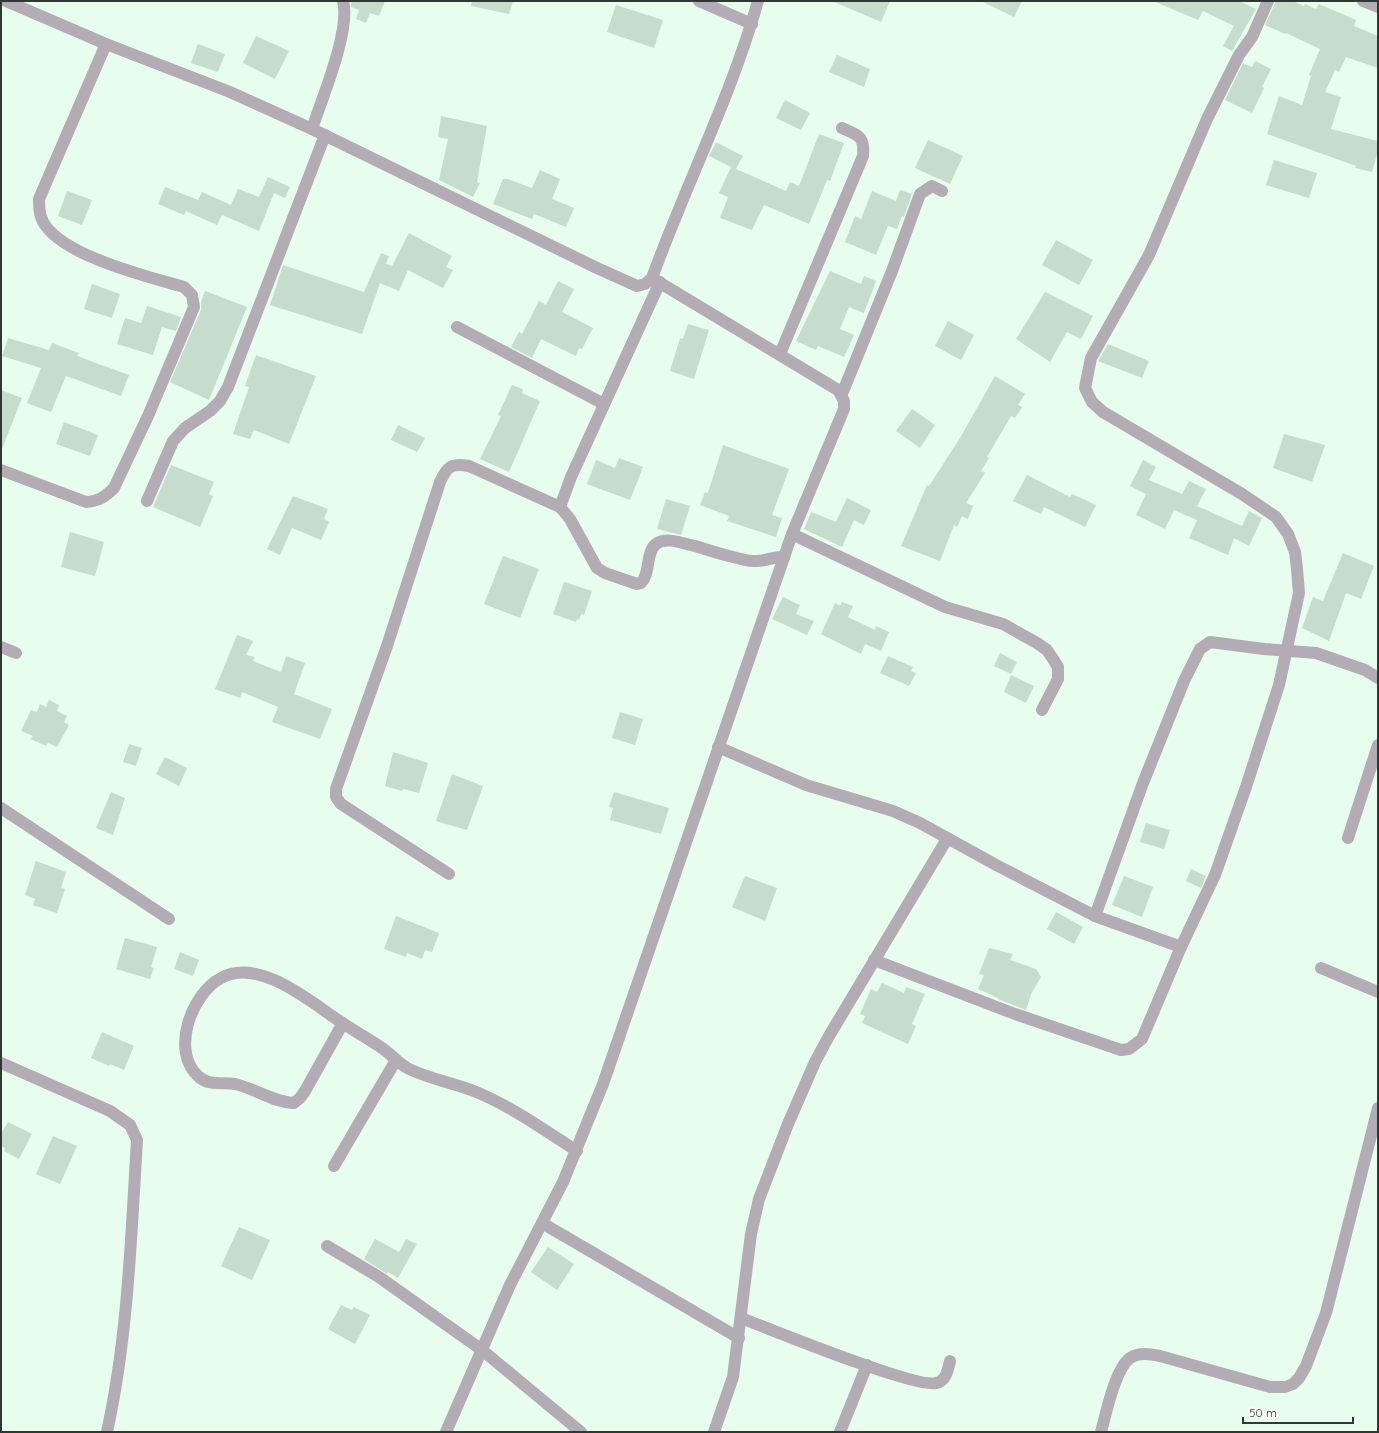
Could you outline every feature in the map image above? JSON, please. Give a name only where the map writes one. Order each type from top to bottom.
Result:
[{"type":"street","points":[[6,1],[106,44],[230,92],[312,129],[629,283],[641,286],[656,280]]},
{"type":"street","points":[[312,129],[343,34],[345,7],[343,1]]},
{"type":"street","points":[[699,1],[752,24]]},
{"type":"street","points":[[560,507],[566,489],[604,404],[656,280],[673,221],[730,89],[752,24],[758,1]]},
{"type":"street","points":[[874,960],[1015,1014],[1121,1050],[1129,1049],[1142,1039],[1181,947],[1200,910],[1228,840],[1276,692],[1299,593],[1295,552],[1288,534],[1276,517],[1242,494],[1103,412],[1092,402],[1085,388],[1091,358],[1148,255],[1207,119],[1239,55],[1252,38],[1268,1]]},
{"type":"street","points":[[1363,1],[1378,7]]},
{"type":"street","points":[[1,470],[86,502],[96,501],[106,496],[114,488],[148,416],[194,307],[192,295],[184,287],[92,257],[67,244],[47,228],[41,217],[39,199],[106,44]]},
{"type":"street","points":[[780,354],[863,156],[864,146],[858,135],[842,128]]},
{"type":"street","points":[[147,501],[173,441],[185,428],[210,411],[220,401],[228,387],[325,135]]},
{"type":"street","points":[[446,1432],[510,1285],[542,1224],[576,1151],[616,1050],[718,747],[792,534],[844,409],[842,394],[892,272],[920,194],[932,186],[942,191]]},
{"type":"street","points":[[656,280],[780,354],[842,394]]},
{"type":"street","points":[[457,327],[604,404]]},
{"type":"street","points":[[449,874],[341,804],[336,797],[336,789],[387,646],[444,472],[452,466],[459,464],[469,466],[560,507],[570,519],[597,568],[605,573],[637,584],[641,583],[645,578],[652,550],[655,544],[660,541],[676,542],[754,561],[772,557],[784,557]]},
{"type":"street","points":[[792,534],[945,607],[1003,624],[1047,650],[1053,659],[1058,673],[1058,679],[1042,710]]},
{"type":"street","points":[[1095,916],[1143,783],[1184,681],[1203,644],[1210,642],[1264,649],[1316,653],[1365,670],[1378,678]]},
{"type":"street","points":[[1,647],[16,653]]},
{"type":"street","points":[[1348,838],[1378,745]]},
{"type":"street","points":[[718,747],[806,785],[892,811],[920,823],[947,839],[1095,916],[1181,947]]},
{"type":"street","points":[[1,808],[169,919]]},
{"type":"street","points":[[714,1432],[733,1377],[751,1234],[758,1199],[815,1062],[843,1009],[947,839]]},
{"type":"street","points":[[1321,968],[1378,992]]},
{"type":"street","points":[[343,1023],[305,1091],[294,1103],[234,1084],[208,1083],[192,1068],[188,1056],[185,1034],[190,1015],[202,993],[213,982],[234,973],[260,974],[310,999],[343,1023],[384,1049],[410,1070],[475,1092],[498,1102],[576,1151]]},
{"type":"street","points":[[334,1166],[396,1060]]},
{"type":"street","points":[[1,1063],[110,1111],[130,1124],[137,1140],[131,1251],[123,1342],[116,1391],[107,1432]]},
{"type":"street","points":[[1101,1432],[1118,1376],[1130,1358],[1136,1355],[1146,1354],[1160,1356],[1270,1387],[1285,1388],[1299,1378],[1306,1366],[1326,1313],[1376,1125],[1378,1108]]},
{"type":"street","points":[[542,1224],[739,1338]]},
{"type":"street","points":[[327,1246],[379,1277],[482,1350],[580,1432]]},
{"type":"street","points":[[741,1318],[867,1365],[923,1383],[935,1384],[941,1381],[946,1374],[950,1361]]},
{"type":"street","points":[[840,1432],[867,1365]]},
{"type":"building","points":[[351,1],[385,1],[379,16],[370,13],[366,23],[356,19],[359,10],[351,7]]},
{"type":"building","points":[[472,1],[513,1],[509,14],[471,6]]},
{"type":"building","points":[[832,1],[890,1],[881,22]]},
{"type":"building","points":[[981,1],[1022,1],[1014,17]]},
{"type":"building","points":[[1153,1],[1239,1],[1256,9],[1232,51],[1223,46],[1234,26],[1203,11],[1198,20]]},
{"type":"building","points":[[1276,1],[1293,1],[1316,9],[1319,4],[1356,20],[1354,26],[1378,36],[1378,68],[1346,57],[1339,72],[1335,70],[1325,92],[1341,97],[1331,129],[1378,141],[1378,151],[1372,172],[1355,168],[1356,166],[1267,134],[1279,96],[1302,105],[1311,76],[1309,75],[1320,49],[1265,25]]},
{"type":"building","points":[[616,5],[663,20],[654,48],[607,32]]},
{"type":"building","points":[[256,36],[289,51],[275,79],[243,63]]},
{"type":"building","points":[[198,44],[225,54],[218,72],[191,63]]},
{"type":"building","points":[[837,55],[870,69],[864,87],[829,72]]},
{"type":"building","points":[[1255,61],[1271,69],[1252,113],[1225,100],[1243,63],[1252,67]]},
{"type":"building","points":[[785,100],[810,113],[801,130],[776,118]]},
{"type":"building","points":[[441,116],[487,126],[477,182],[480,183],[473,197],[439,180],[448,139],[438,137]]},
{"type":"building","points":[[819,134],[844,143],[830,181],[827,180],[809,224],[764,205],[752,230],[720,218],[728,197],[719,193],[731,167],[709,156],[716,142],[743,156],[736,169],[786,191],[790,182],[799,186]]},
{"type":"building","points":[[928,140],[963,156],[950,184],[915,168]]},
{"type":"building","points":[[1274,160],[1317,173],[1309,198],[1266,185]]},
{"type":"building","points":[[540,170],[560,179],[552,199],[574,208],[566,227],[534,214],[532,219],[493,204],[503,179],[508,179],[532,188]]},
{"type":"building","points":[[268,177],[290,187],[285,198],[274,193],[259,231],[222,215],[217,225],[186,211],[184,215],[158,204],[165,187],[198,200],[202,192],[231,205],[238,189],[259,197]]},
{"type":"building","points":[[900,190],[912,194],[904,217],[902,216],[897,229],[888,226],[876,255],[845,242],[855,216],[861,219],[872,191],[896,201]]},
{"type":"building","points":[[67,191],[92,200],[82,225],[58,216]]},
{"type":"building","points":[[409,233],[452,256],[446,267],[453,270],[443,288],[408,270],[399,291],[380,283],[362,334],[270,305],[283,265],[364,292],[381,253],[389,256],[386,264],[392,266]]},
{"type":"building","points":[[1056,240],[1093,260],[1079,285],[1042,265]]},
{"type":"building","points":[[830,271],[861,284],[864,276],[876,281],[864,313],[849,307],[840,329],[854,335],[844,357],[818,346],[816,350],[796,341]]},
{"type":"building","points":[[558,281],[574,289],[562,312],[593,328],[582,349],[579,348],[576,356],[541,339],[532,358],[511,347],[519,332],[522,334],[539,301],[546,305]]},
{"type":"building","points":[[92,284],[120,294],[112,318],[84,309]]},
{"type":"building","points":[[205,291],[247,307],[209,400],[170,382],[201,310],[201,302]]},
{"type":"building","points":[[1045,292],[1093,316],[1081,339],[1067,332],[1050,362],[1016,339]]},
{"type":"building","points":[[147,306],[181,317],[176,331],[162,327],[153,355],[117,344],[125,318],[141,323]]},
{"type":"building","points":[[948,321],[974,335],[961,360],[935,346]]},
{"type":"building","points":[[688,324],[709,330],[694,379],[670,371],[680,338],[683,339]]},
{"type":"building","points":[[8,338],[49,350],[52,343],[79,353],[77,356],[129,375],[121,396],[66,376],[51,412],[27,403],[41,368],[2,356]]},
{"type":"building","points":[[1108,344],[1149,361],[1142,378],[1098,361]]},
{"type":"building","points":[[256,355],[316,376],[289,444],[254,430],[250,439],[233,434],[249,387],[245,386]]},
{"type":"building","points":[[995,376],[1025,394],[1018,405],[1022,407],[1015,418],[1011,416],[987,457],[989,458],[981,471],[985,473],[966,503],[973,506],[968,519],[962,516],[957,527],[954,525],[940,561],[901,546],[927,485],[929,486],[960,438]]},
{"type":"building","points":[[512,385],[523,389],[522,393],[540,401],[509,472],[480,459],[501,416],[498,415]]},
{"type":"building","points":[[1,390],[22,398],[2,449],[1,448]]},
{"type":"building","points":[[912,409],[935,425],[920,448],[896,431]]},
{"type":"building","points":[[64,422],[98,435],[90,456],[56,444]]},
{"type":"building","points":[[398,425],[425,438],[417,452],[391,440]]},
{"type":"building","points":[[1284,434],[1325,445],[1312,482],[1273,468]]},
{"type":"building","points":[[723,445],[789,469],[772,515],[782,518],[776,537],[727,521],[729,516],[700,505],[705,492],[708,493]]},
{"type":"building","points":[[619,458],[643,467],[630,500],[587,484],[596,460],[615,468]]},
{"type":"building","points":[[1143,460],[1156,467],[1149,480],[1182,494],[1189,481],[1206,489],[1197,506],[1242,526],[1249,511],[1262,518],[1249,546],[1234,538],[1228,555],[1189,538],[1197,520],[1174,510],[1165,529],[1136,515],[1146,494],[1130,486]]},
{"type":"building","points":[[171,465],[214,482],[209,494],[213,496],[200,527],[153,507]]},
{"type":"building","points":[[1027,475],[1070,497],[1072,494],[1096,505],[1085,527],[1044,507],[1041,514],[1013,501]]},
{"type":"building","points":[[293,496],[328,509],[324,519],[329,522],[321,540],[292,528],[280,555],[267,549]]},
{"type":"building","points":[[847,498],[871,510],[864,525],[854,520],[842,547],[804,529],[811,512],[836,522]]},
{"type":"building","points":[[666,499],[690,506],[681,535],[657,529]]},
{"type":"building","points":[[70,532],[104,542],[95,576],[61,567]]},
{"type":"building","points":[[1343,553],[1374,566],[1361,599],[1346,593],[1329,641],[1302,628],[1313,597],[1323,601]]},
{"type":"building","points":[[503,556],[539,569],[520,618],[484,604]]},
{"type":"building","points":[[564,582],[592,591],[584,615],[581,614],[579,620],[577,619],[576,622],[553,614]]},
{"type":"building","points":[[783,597],[800,605],[796,614],[814,621],[807,635],[772,619]]},
{"type":"building","points":[[842,602],[853,606],[848,617],[875,630],[876,626],[889,632],[881,651],[865,644],[861,654],[821,634],[835,603],[840,606]]},
{"type":"building","points":[[237,635],[253,641],[246,655],[255,657],[253,661],[281,672],[286,656],[305,663],[294,694],[332,709],[320,739],[272,722],[278,707],[242,692],[240,698],[215,689]]},
{"type":"building","points":[[1000,653],[1017,662],[1011,674],[994,666]]},
{"type":"building","points":[[888,656],[913,667],[911,671],[916,673],[909,686],[880,673]]},
{"type":"building","points":[[1011,675],[1034,686],[1026,703],[1004,692]]},
{"type":"building","points":[[49,700],[59,705],[57,711],[67,716],[64,722],[69,725],[57,747],[48,743],[46,746],[31,739],[33,736],[21,731],[31,710],[37,712],[40,704],[46,707]]},
{"type":"building","points":[[620,712],[643,719],[635,745],[612,738]]},
{"type":"building","points":[[129,744],[142,748],[136,766],[123,762]]},
{"type":"building","points":[[393,752],[428,763],[419,793],[403,789],[402,791],[385,786]]},
{"type":"building","points":[[165,757],[187,768],[179,786],[156,774]]},
{"type":"building","points":[[452,774],[483,786],[467,830],[436,821]]},
{"type":"building","points":[[111,792],[125,798],[113,835],[96,828]]},
{"type":"building","points":[[614,792],[669,808],[661,834],[610,820],[613,808],[609,807]]},
{"type":"building","points":[[1146,823],[1170,830],[1164,849],[1140,842]]},
{"type":"building","points":[[36,861],[66,872],[61,888],[65,889],[57,913],[33,905],[35,899],[25,895]]},
{"type":"building","points":[[1191,869],[1206,876],[1201,888],[1186,881]]},
{"type":"building","points":[[745,876],[777,888],[765,921],[732,907]]},
{"type":"building","points":[[1124,876],[1153,887],[1142,917],[1112,905]]},
{"type":"building","points":[[1056,912],[1083,927],[1074,944],[1047,929]]},
{"type":"building","points":[[396,916],[439,933],[432,952],[425,950],[422,959],[407,953],[406,957],[384,949]]},
{"type":"building","points":[[125,938],[157,947],[151,967],[154,968],[150,979],[116,969]]},
{"type":"building","points":[[989,948],[1013,954],[1010,960],[1036,969],[1041,977],[1031,994],[1026,1010],[978,989],[984,975],[979,974]]},
{"type":"building","points":[[180,952],[199,960],[193,976],[174,969]]},
{"type":"building","points":[[882,983],[904,993],[906,987],[925,994],[912,1024],[916,1026],[908,1044],[862,1023],[865,1016],[860,1014],[871,989],[877,992]]},
{"type":"building","points":[[102,1032],[134,1046],[124,1070],[110,1064],[109,1066],[91,1058]]},
{"type":"building","points":[[8,1122],[32,1134],[19,1159],[4,1151],[5,1148],[1,1146],[1,1134]]},
{"type":"building","points":[[53,1136],[77,1146],[60,1184],[36,1174]]},
{"type":"building","points":[[239,1227],[270,1240],[252,1280],[221,1266]]},
{"type":"building","points":[[375,1239],[399,1252],[406,1239],[417,1244],[398,1278],[388,1272],[387,1274],[364,1259]]},
{"type":"building","points":[[548,1247],[574,1264],[557,1290],[531,1272]]},
{"type":"building","points":[[341,1305],[352,1310],[354,1307],[370,1315],[355,1344],[328,1329]]}]
